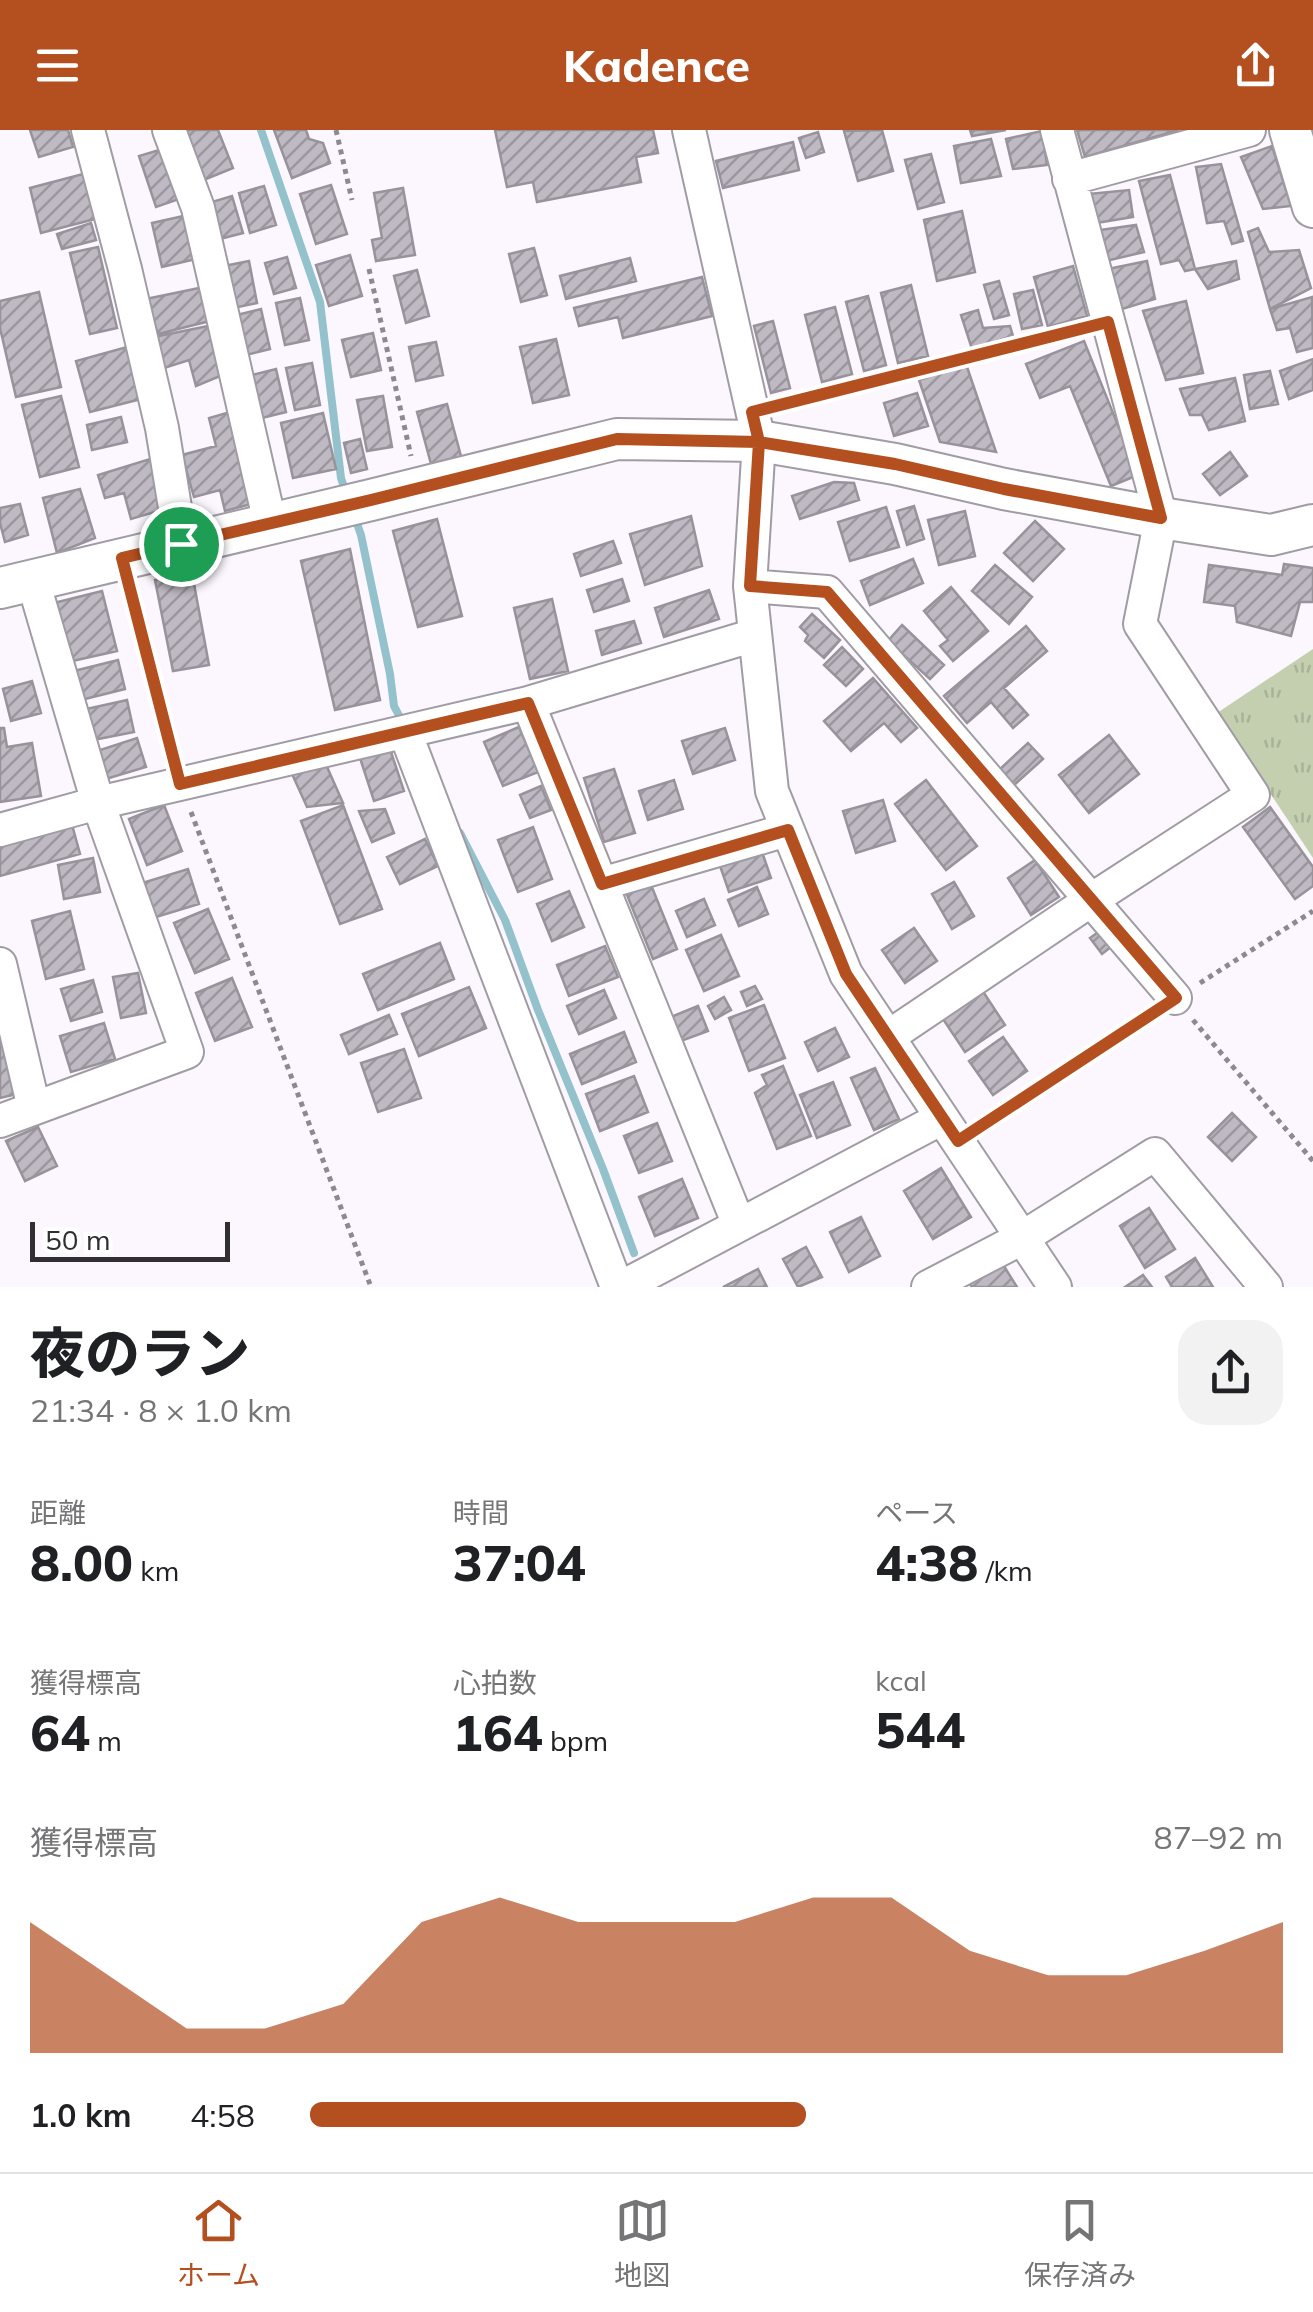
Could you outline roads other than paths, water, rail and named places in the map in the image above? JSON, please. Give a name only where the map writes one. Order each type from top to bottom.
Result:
[{"type":"main road","points":[[1290,130],[1313,207]]},
{"type":"main road","points":[[16,584],[617,439],[756,427],[1004,489],[1161,518],[1271,535],[1313,525]]},
{"type":"street","points":[[88,130],[162,428],[181,544]]},
{"type":"street","points":[[168,130],[198,208],[270,524]]},
{"type":"street","points":[[689,130],[756,427],[750,586],[772,791],[846,974],[1054,1287]]},
{"type":"street","points":[[888,1037],[1254,794],[1140,624],[1161,518],[1058,130]]},
{"type":"street","points":[[1069,179],[1250,130]]},
{"type":"street","points":[[0,1121],[187,1052],[16,584]]},
{"type":"street","points":[[750,586],[827,592],[1176,998]]},
{"type":"street","points":[[0,830],[98,803],[528,703],[755,636]]},
{"type":"street","points":[[528,703],[740,1225]]},
{"type":"street","points":[[405,732],[620,1287],[740,1225],[950,1130]]},
{"type":"street","points":[[602,884],[788,830]]},
{"type":"street","points":[[0,964],[34,1108]]},
{"type":"street","points":[[928,1287],[1022,1238],[1155,1154],[1266,1287]]},
{"type":"waterway","points":[[261,130],[320,302],[341,478],[347,496]]},
{"type":"waterway","points":[[355,518],[394,706],[403,723]]},
{"type":"waterway","points":[[460,833],[505,920],[634,1253]]}]
